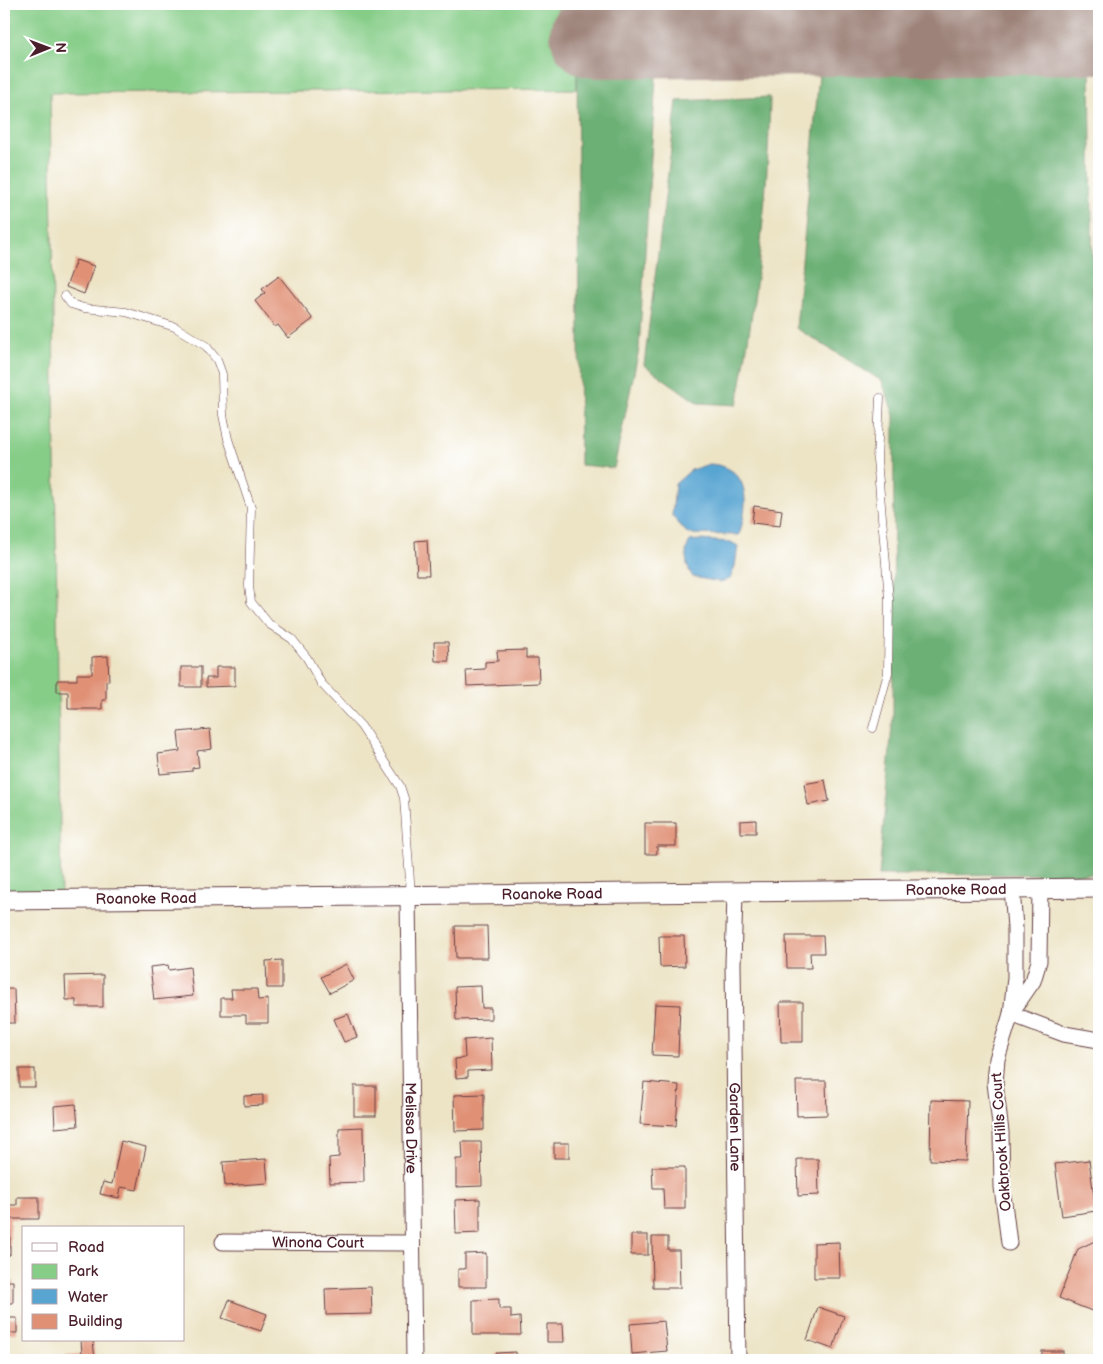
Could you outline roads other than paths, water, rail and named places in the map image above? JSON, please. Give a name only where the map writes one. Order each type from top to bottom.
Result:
[{"type":"street","name":"Oakbrook Hills Court","points":[[1009,1243],[1002,1187],[1002,1132],[995,1083],[997,1059],[1011,1014],[1015,978],[1015,928],[1012,888]]},
{"type":"street","name":"Oakbrook Hills Court","points":[[1011,1014],[1033,981],[1039,961],[1040,888]]},
{"type":"street","name":"Roanoke Road","points":[[4,900],[1099,888]]},
{"type":"street","name":"Garden Lane","points":[[735,893],[734,974],[738,1360]]},
{"type":"street","name":"Melissa Drive","points":[[409,897],[414,1360]]},
{"type":"street","points":[[1011,1014],[1064,1034],[1099,1040]]},
{"type":"street","name":"Winona Court","points":[[223,1242],[412,1243]]},
{"type":"lane","points":[[65,296],[71,304],[84,308],[126,312],[175,327],[206,346],[217,360],[222,374],[223,415],[228,439],[251,508],[249,586],[251,602],[268,624],[292,639],[308,658],[321,683],[361,726],[400,786],[404,798],[409,897]]},
{"type":"lane","points":[[873,728],[888,673],[889,599],[877,459],[880,398]]},
{"type":"water","points":[[709,464],[723,466],[740,479],[745,499],[739,535],[688,534],[672,516],[675,484],[691,470]]},
{"type":"water","points":[[690,541],[731,542],[738,546],[735,566],[730,579],[720,582],[693,577],[687,564],[686,555]]}]
